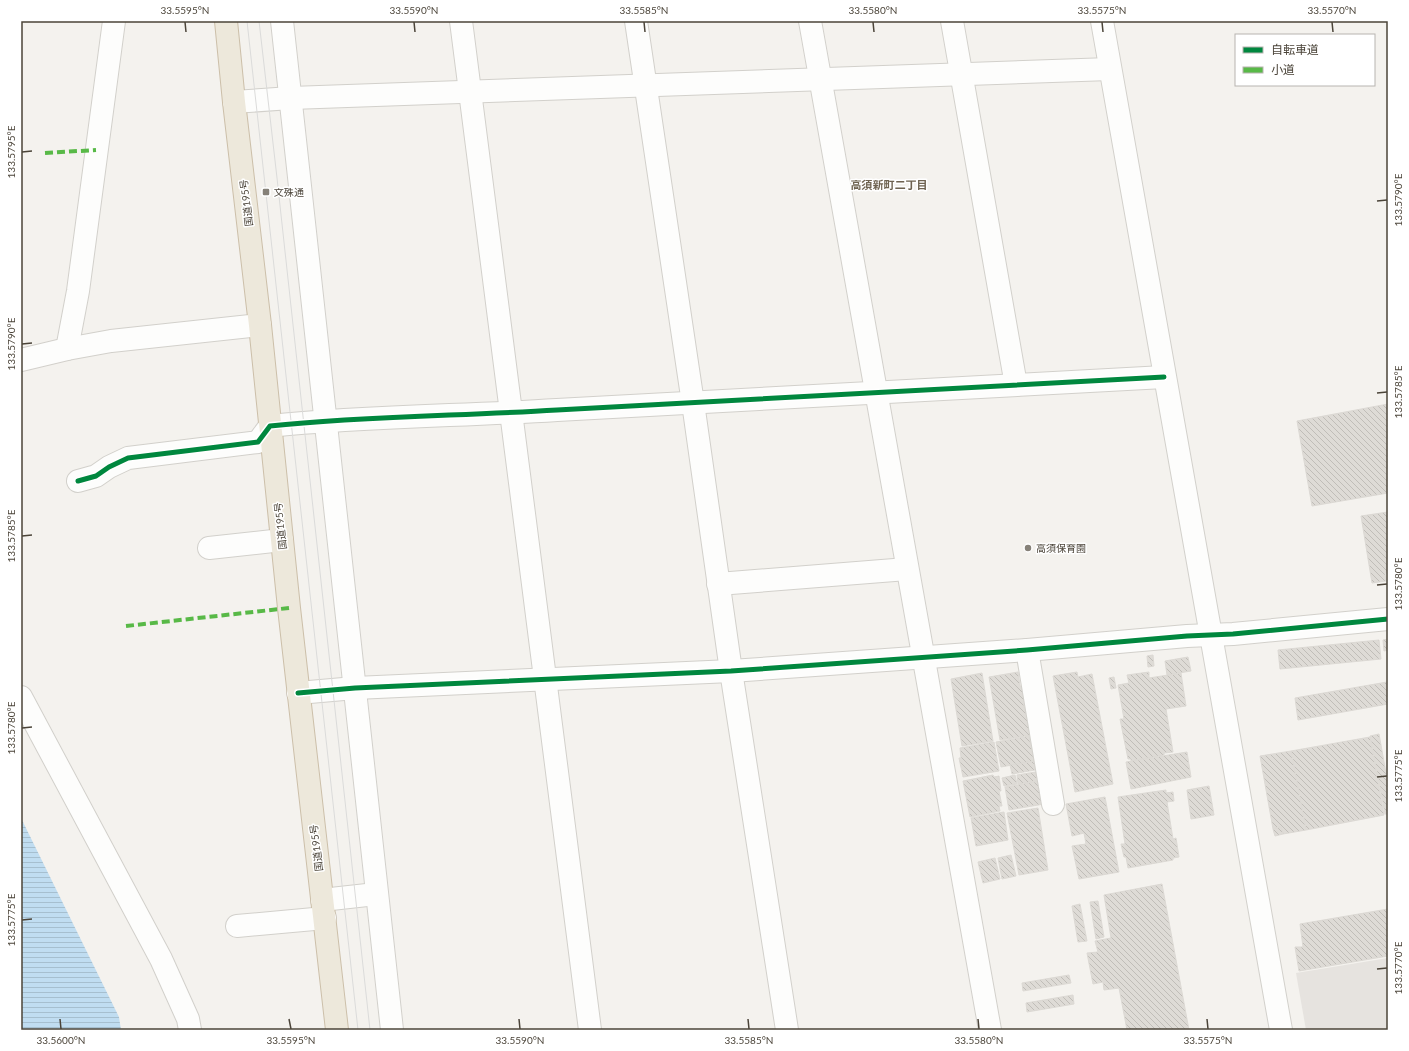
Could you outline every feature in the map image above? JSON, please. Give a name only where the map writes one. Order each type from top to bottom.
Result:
[{"type":"highway","name":"国道195号","points":[[226,21],[260,325],[298,693],[337,1030]]},
{"type":"street","points":[[67,349],[78,291],[114,21]]},
{"type":"street","points":[[282,21],[392,1030]]},
{"type":"street","points":[[461,21],[590,1030]]},
{"type":"street","points":[[636,21],[731,671],[787,1030]]},
{"type":"street","points":[[810,21],[990,1030]]},
{"type":"street","points":[[952,21],[1016,385]]},
{"type":"street","points":[[1102,21],[1164,377],[1212,634],[1281,1030]]},
{"type":"street","points":[[234,102],[291,98],[1110,69]]},
{"type":"street","points":[[21,360],[67,349],[111,341],[260,325]]},
{"type":"street","points":[[78,481],[96,476],[109,467],[128,458],[258,442],[270,426],[326,421],[511,413],[1164,377]]},
{"type":"street","points":[[209,548],[282,540]]},
{"type":"street","points":[[718,584],[907,569]]},
{"type":"street","points":[[298,693],[355,688],[731,671],[923,658],[1212,634],[1233,634],[1388,619]]},
{"type":"street","points":[[1027,650],[1053,804]]},
{"type":"street","points":[[21,697],[161,959],[188,1020],[190,1030]]},
{"type":"street","points":[[237,926],[324,909],[376,894]]},
{"type":"shaded area","points":[[1388,958],[1388,1030],[1306,1030],[1296,973]]},
{"type":"water","points":[[21,818],[119,1017],[121,1030],[21,1030]]},
{"type":"building","points":[[1388,404],[1388,493],[1312,506],[1297,421]]},
{"type":"building","points":[[1388,512],[1388,573],[1385,573],[1386,581],[1372,583],[1361,516]]},
{"type":"building","points":[[1388,639],[1388,650],[1384,651],[1383,640]]},
{"type":"building","points":[[1379,640],[1381,659],[1280,669],[1278,650]]},
{"type":"building","points":[[1153,655],[1154,666],[1148,667],[1147,656]]},
{"type":"building","points":[[1188,657],[1191,671],[1167,675],[1165,661]]},
{"type":"building","points":[[1018,672],[1020,686],[1023,686],[1026,702],[1023,702],[1026,714],[1028,714],[1032,735],[1000,740],[989,677]]},
{"type":"building","points":[[1077,672],[1078,677],[1092,674],[1113,784],[1075,792],[1053,676]]},
{"type":"building","points":[[1149,672],[1149,678],[1181,673],[1186,706],[1166,709],[1173,752],[1131,761],[1131,759],[1128,759],[1120,719],[1124,719],[1118,685],[1129,683],[1127,675]]},
{"type":"building","points":[[982,673],[993,741],[962,746],[951,679]]},
{"type":"building","points":[[1114,677],[1116,688],[1111,689],[1109,678]]},
{"type":"building","points":[[1387,682],[1388,704],[1298,720],[1295,698]]},
{"type":"building","points":[[1379,734],[1388,784],[1388,814],[1385,814],[1370,736]]},
{"type":"building","points":[[1029,736],[1034,761],[1001,767],[996,742]]},
{"type":"building","points":[[1370,737],[1384,815],[1306,830],[1291,751]]},
{"type":"building","points":[[994,742],[999,771],[963,777],[959,758],[961,758],[960,748]]},
{"type":"building","points":[[1291,751],[1306,830],[1283,834],[1281,827],[1273,829],[1260,756]]},
{"type":"building","points":[[1187,752],[1191,777],[1131,789],[1126,762]]},
{"type":"building","points":[[1034,761],[1035,770],[1012,774],[1010,765]]},
{"type":"building","points":[[1036,772],[1037,781],[1018,784],[1017,775]]},
{"type":"building","points":[[993,775],[994,777],[999,776],[1001,791],[999,791],[1002,806],[999,806],[1000,811],[970,817],[963,781]]},
{"type":"building","points":[[1015,775],[1017,784],[1004,786],[1002,778]]},
{"type":"building","points":[[1040,781],[1044,804],[1009,810],[1005,787]]},
{"type":"building","points":[[1209,786],[1214,815],[1191,819],[1187,790]]},
{"type":"building","points":[[1166,790],[1166,793],[1173,792],[1174,801],[1167,802],[1173,839],[1176,838],[1179,857],[1173,858],[1173,860],[1128,868],[1121,844],[1125,844],[1118,797]]},
{"type":"building","points":[[1105,797],[1119,872],[1079,879],[1072,846],[1086,844],[1084,833],[1072,836],[1066,804]]},
{"type":"building","points":[[1038,808],[1048,870],[1019,875],[1007,813]]},
{"type":"building","points":[[1004,812],[1008,840],[976,846],[971,818]]},
{"type":"building","points":[[1281,827],[1283,834],[1275,836],[1273,829]]},
{"type":"building","points":[[1011,855],[1016,876],[1002,879],[998,858]]},
{"type":"building","points":[[995,858],[1000,879],[983,883],[978,862]]},
{"type":"building","points":[[1162,884],[1189,1030],[1127,1030],[1119,988],[1104,990],[1103,982],[1093,984],[1087,953],[1098,952],[1095,941],[1111,938],[1104,895]]},
{"type":"building","points":[[1098,901],[1104,937],[1096,939],[1090,902]]},
{"type":"building","points":[[1080,904],[1087,941],[1078,942],[1072,906]]},
{"type":"building","points":[[1388,909],[1388,956],[1299,971],[1295,947],[1303,947],[1300,924]]},
{"type":"building","points":[[1069,975],[1071,983],[1023,991],[1022,983]]},
{"type":"building","points":[[1073,995],[1074,1004],[1027,1012],[1026,1003]]},
{"type":"tram line","points":[[247,21],[358,1030]]},
{"type":"tram line","points":[[259,21],[370,1030]]},
{"type":"marked path","points":[[45,153],[96,150]]},
{"type":"marked path","points":[[126,626],[289,608]]},
{"type":"cycle path","points":[[78,481],[96,476],[109,467],[128,458],[258,442],[270,426],[378,418],[521,412],[1164,377]]},
{"type":"cycle path","points":[[298,693],[355,688],[731,671],[1027,650],[1187,636],[1233,634],[1388,619]]},
{"type":"place","name":"文殊通","points":[[266,192]]},
{"type":"place","name":"高須保育園","points":[[1028,548]]},
{"type":"district","name":"高須新町二丁目","points":[[889,185]]}]
